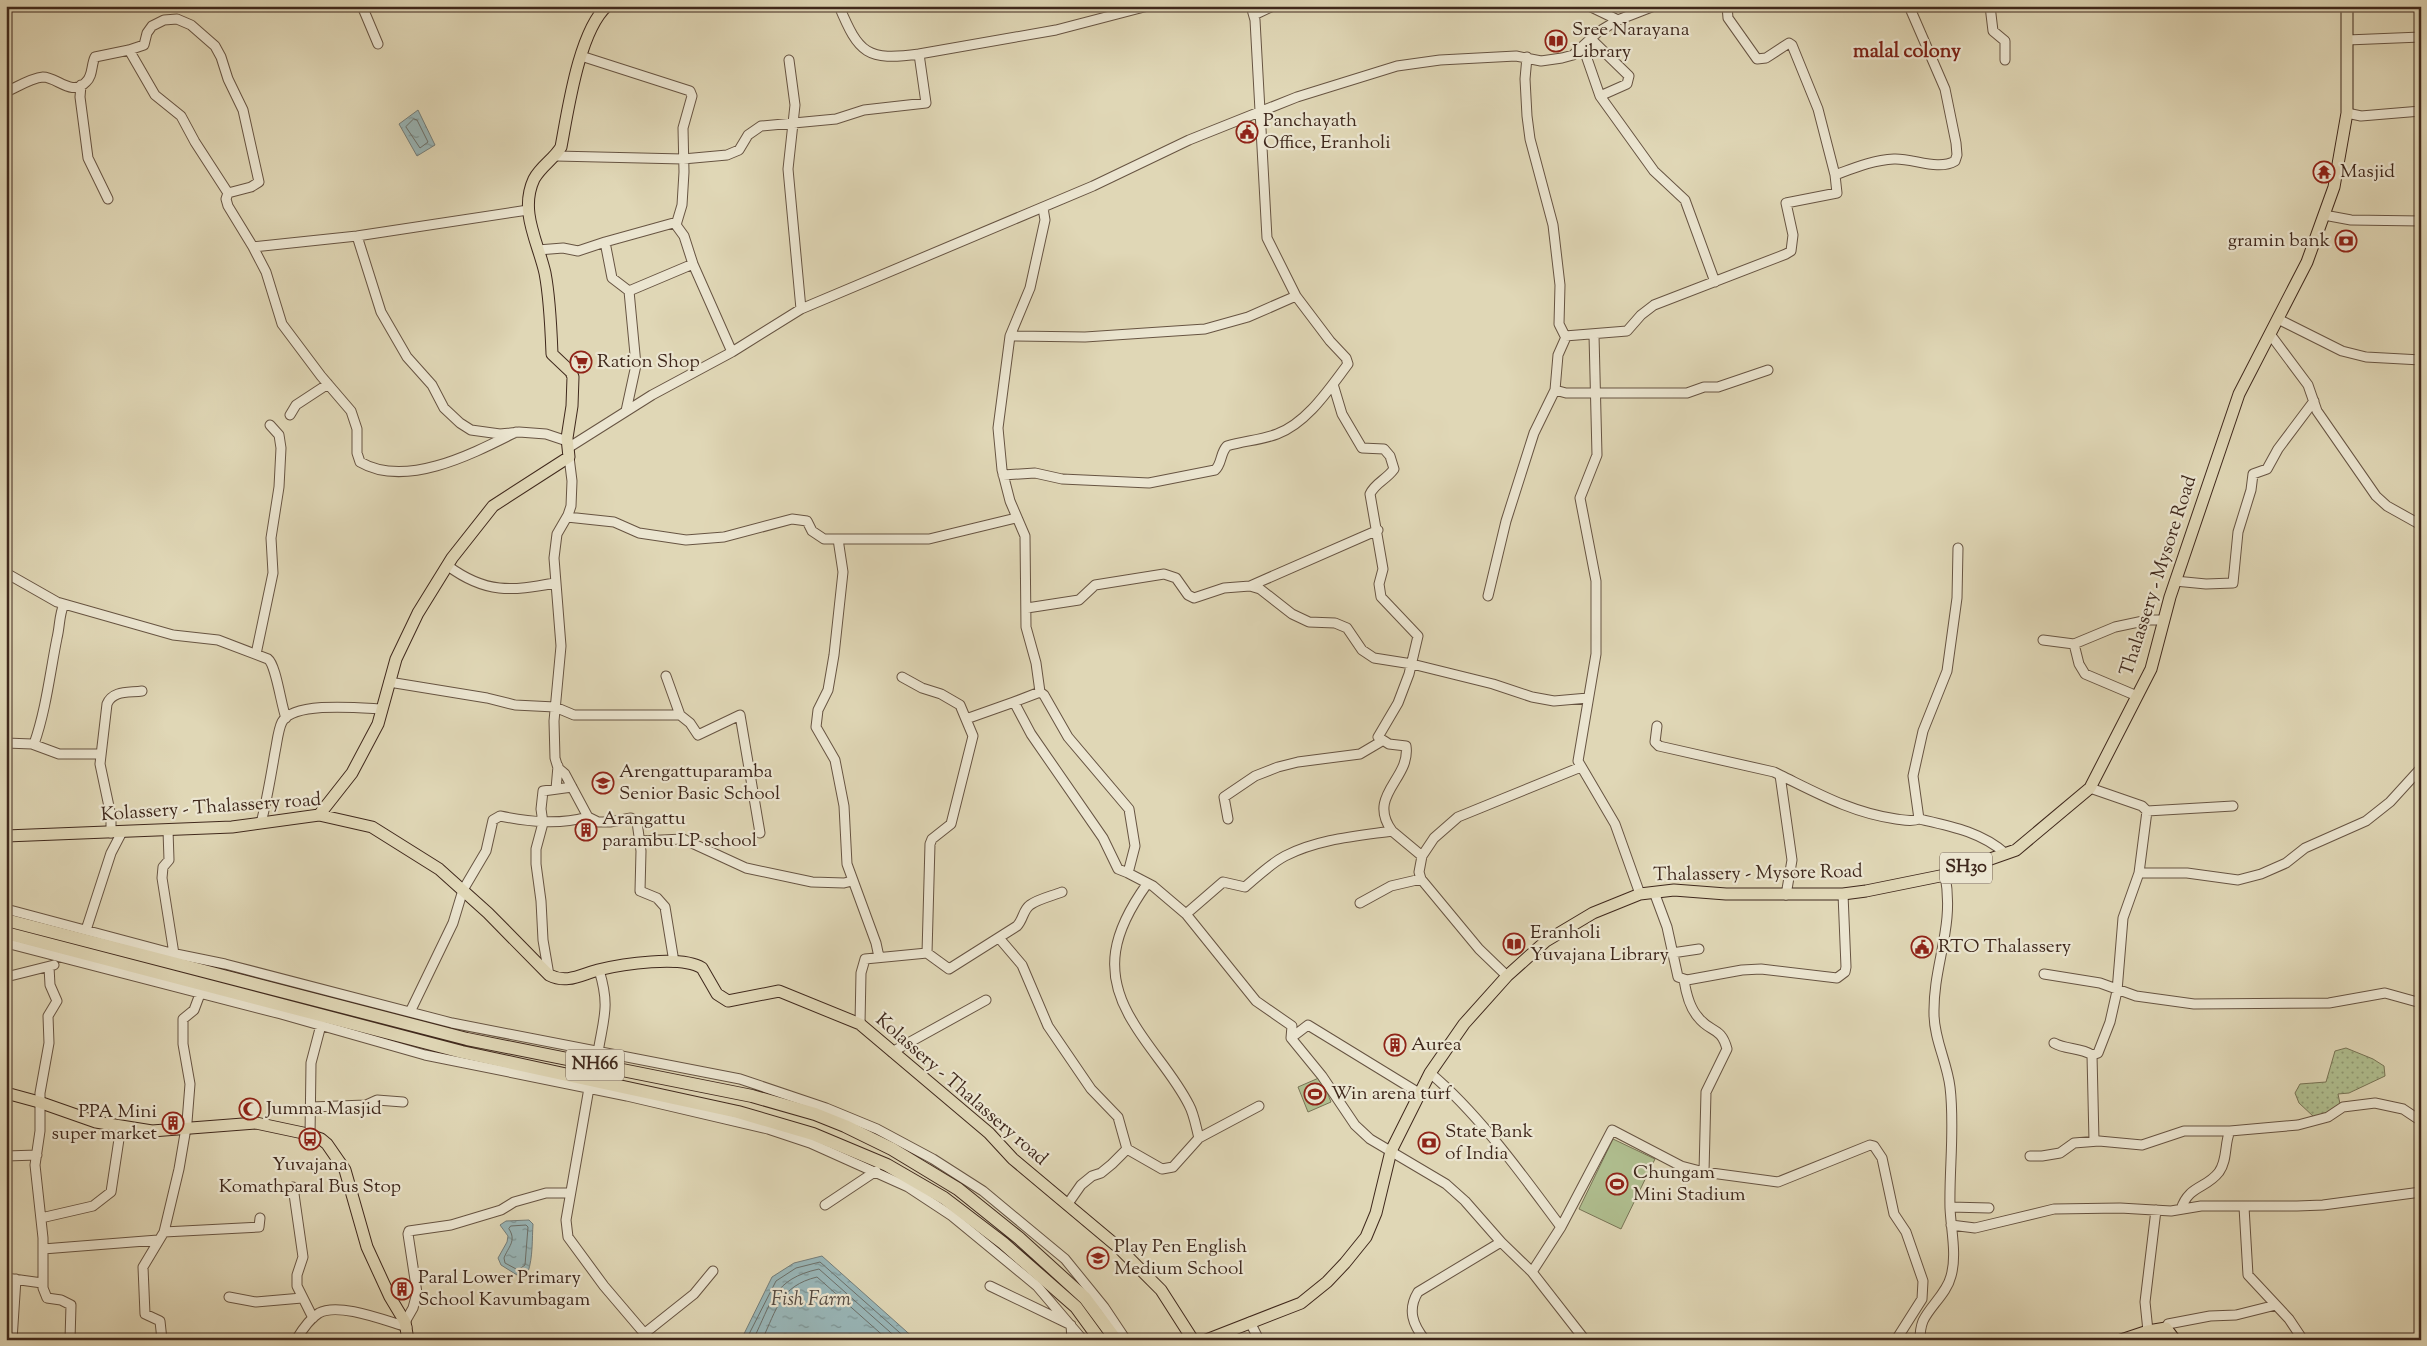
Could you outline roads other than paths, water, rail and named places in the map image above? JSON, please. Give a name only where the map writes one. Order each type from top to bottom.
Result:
[{"type":"highway","name":"NH66","points":[[6,920],[466,1039],[752,1096],[815,1114],[892,1149],[958,1189],[1019,1238],[1086,1298],[1116,1340]]},
{"type":"highway","name":"NH66","points":[[6,933],[462,1052],[738,1112],[814,1134],[887,1165],[944,1198],[1003,1243],[1076,1307],[1100,1340]]},
{"type":"main road","points":[[319,815],[352,774],[378,724],[396,659],[418,612],[448,566],[493,506],[568,449],[573,377],[571,372],[552,354],[545,274],[528,210],[534,180],[544,165],[556,156],[561,147],[581,56],[598,14],[607,6]]},
{"type":"main road","name":"Thalassery - Mysore Road","points":[[1206,1340],[1301,1303],[1328,1282],[1345,1263],[1366,1237],[1376,1213],[1391,1152],[1430,1073],[1464,1024],[1507,976],[1546,941],[1593,913],[1640,894],[1674,890],[1786,895],[1843,894],[1945,875],[2016,850],[2090,788],[2151,669],[2175,582],[2239,394],[2307,262],[2334,187],[2347,113],[2347,6]]},
{"type":"main road","name":"Kolassery - Thalassery road","points":[[6,836],[232,827],[319,815],[372,827],[439,869],[488,913],[549,975],[559,980],[568,980],[598,970],[633,964],[674,962],[697,965],[702,968],[718,994],[728,1002],[779,991],[860,1024],[989,1133],[1013,1158],[1067,1206],[1118,1247],[1161,1290],[1193,1340]]},
{"type":"main road","points":[[6,1093],[39,1102],[96,1122],[152,1131],[256,1123],[310,1136],[327,1144],[344,1170],[367,1247],[390,1297],[406,1325],[408,1340]]},
{"type":"main road","points":[[2121,1340],[2148,1331],[2166,1328],[2175,1340]]},
{"type":"street","points":[[362,6],[378,44]]},
{"type":"street","points":[[839,6],[852,37],[862,48],[874,55],[894,57],[1056,30],[1148,6]]},
{"type":"street","points":[[1003,475],[1035,473],[1062,479],[1149,482],[1215,470],[1218,468],[1223,451],[1227,446],[1277,434],[1286,429],[1310,409],[1348,364],[1346,358],[1330,341],[1296,296],[1267,238],[1264,156],[1252,11],[1272,6]]},
{"type":"street","points":[[1589,6],[1618,20]]},
{"type":"street","points":[[568,449],[626,411],[732,352],[801,309],[1043,208],[1189,140],[1297,97],[1397,66],[1440,60],[1516,56],[1541,61],[1573,55],[1591,39],[1618,20],[1654,6]]},
{"type":"street","points":[[1566,337],[1594,336],[1627,331],[1640,315],[1654,305],[1776,260],[1791,251],[1793,235],[1786,203],[1837,193],[1835,175],[1818,109],[1792,45],[1789,43],[1766,58],[1757,59],[1728,18],[1727,6]]},
{"type":"street","points":[[1835,175],[1867,163],[1895,159],[1938,164],[1955,161],[1957,155],[1956,143],[1945,89],[1909,6]]},
{"type":"street","points":[[1990,6],[1993,31],[2005,41],[2005,60]]},
{"type":"street","points":[[6,92],[41,77],[48,78],[68,88],[81,86],[87,82],[91,74],[91,64],[95,57],[144,45],[146,33],[152,26],[164,20],[177,19],[191,25],[215,46],[222,57],[228,79],[243,110],[259,178],[259,182],[251,187],[228,193]]},
{"type":"street","points":[[2347,40],[2421,37]]},
{"type":"street","points":[[1591,39],[1629,76],[1627,84],[1600,96]]},
{"type":"street","points":[[1583,47],[1600,96],[1654,172],[1674,188],[1685,200],[1715,282]]},
{"type":"street","points":[[129,50],[155,95],[181,116],[194,142],[228,193],[226,203],[266,272],[282,324],[351,411],[357,429],[357,453],[360,462],[371,469],[392,471],[417,470],[442,465],[480,450],[516,432]]},
{"type":"street","points":[[556,156],[683,159],[727,155],[738,150],[748,135],[761,126],[836,119],[864,110],[926,103],[919,54]]},
{"type":"street","points":[[581,56],[690,91],[692,96],[683,128],[684,172],[682,205],[677,228],[684,236],[732,352]]},
{"type":"street","points":[[1527,57],[1525,79],[1530,139],[1553,225],[1560,285],[1559,324],[1560,330],[1566,337]]},
{"type":"street","points":[[790,60],[795,105],[791,124],[788,169],[801,309]]},
{"type":"street","points":[[81,86],[80,97],[88,158],[108,199]]},
{"type":"street","points":[[2347,113],[2361,116],[2421,111]]},
{"type":"street","points":[[1043,208],[1045,220],[1030,288],[1010,336],[998,428],[1003,475],[1016,518],[1026,536],[1026,626],[1036,664],[1040,692],[1044,695],[1068,737],[1129,809],[1135,846],[1128,873]]},
{"type":"street","points":[[253,247],[357,236],[528,210]]},
{"type":"street","points":[[2324,215],[2352,220],[2421,221]]},
{"type":"street","points":[[538,250],[563,248],[578,252],[605,242],[677,222]]},
{"type":"street","points":[[357,236],[381,312],[407,357],[432,385],[444,408],[460,423],[471,430],[500,434],[516,432],[546,434],[568,449]]},
{"type":"street","points":[[605,242],[612,278],[629,291],[636,365],[626,411]]},
{"type":"street","points":[[629,291],[694,264]]},
{"type":"street","points":[[1010,336],[1084,338],[1205,328],[1248,317],[1296,296]]},
{"type":"street","points":[[2278,319],[2342,350],[2366,357],[2421,360]]},
{"type":"street","points":[[2270,334],[2308,385],[2322,418],[2376,496],[2387,506],[2421,525]]},
{"type":"street","points":[[1594,336],[1597,454],[1580,498],[1596,581],[1596,654],[1578,761],[1615,824],[1640,894]]},
{"type":"street","points":[[1488,596],[1506,521],[1534,432],[1555,390],[1558,355],[1566,337]]},
{"type":"street","points":[[1555,390],[1595,393],[1668,391],[1687,393],[1704,387],[1718,386],[1768,370]]},
{"type":"street","points":[[290,415],[296,405],[328,384]]},
{"type":"street","points":[[1333,384],[1342,414],[1362,448],[1384,449],[1390,456],[1394,470],[1388,477],[1374,486],[1370,494],[1378,530],[1383,569],[1379,584],[1381,597],[1418,636],[1412,664],[1398,703],[1378,737],[1382,741],[1406,746],[1407,753],[1405,762],[1385,798],[1383,809],[1386,823],[1392,831],[1422,856]]},
{"type":"street","points":[[2175,582],[2233,583],[2238,532],[2251,490],[2253,474],[2267,469],[2278,449],[2314,401]]},
{"type":"street","points":[[256,654],[273,573],[272,538],[280,477],[281,448],[279,435],[270,425]]},
{"type":"street","points":[[556,789],[558,766],[553,740],[561,646],[554,558],[557,534],[567,517],[572,493],[568,449]]},
{"type":"street","points":[[567,517],[614,522],[640,533],[686,540],[740,534],[792,520],[807,521],[812,531],[824,539],[929,539],[1016,518]]},
{"type":"street","points":[[1027,608],[1079,600],[1095,585],[1164,574],[1176,578],[1188,595],[1194,598],[1224,588],[1250,586],[1378,530]]},
{"type":"street","points":[[838,540],[843,572],[834,655],[828,690],[818,710],[816,727],[835,760],[844,806],[847,864],[867,917],[879,957]]},
{"type":"street","points":[[1919,819],[1914,776],[1923,732],[1947,671],[1957,598],[1958,548]]},
{"type":"street","points":[[448,566],[466,579],[496,588],[514,590],[555,583]]},
{"type":"street","points":[[6,573],[64,604],[173,635],[218,640],[272,662],[286,718]]},
{"type":"street","points":[[1250,586],[1260,589],[1292,614],[1309,622],[1334,623],[1347,628],[1362,650],[1374,658],[1412,664],[1493,684],[1532,697],[1554,701],[1588,698]]},
{"type":"street","points":[[34,744],[39,729],[58,634],[60,614],[64,604]]},
{"type":"street","points":[[2043,640],[2074,644],[2115,627],[2148,620],[2164,620]]},
{"type":"street","points":[[2074,644],[2079,664],[2085,674],[2137,696]]},
{"type":"street","points":[[666,676],[680,715]]},
{"type":"street","points":[[902,677],[922,688],[941,694],[960,705],[973,736],[951,824],[932,839],[930,844],[926,952]]},
{"type":"street","points":[[389,682],[486,698],[515,705],[555,707],[574,715],[680,715],[690,722],[698,735],[740,715],[760,833]]},
{"type":"street","points":[[86,930],[116,832],[101,776],[100,754],[104,719],[110,697],[116,694],[142,691]]},
{"type":"street","points":[[966,719],[1040,692]]},
{"type":"street","points":[[1014,702],[1031,734],[1103,838],[1118,869],[1157,889],[1186,914],[1256,1001],[1292,1026],[1291,1038],[1322,1076],[1355,1125],[1370,1139],[1446,1184],[1465,1200],[1501,1242],[1532,1272],[1585,1340]]},
{"type":"street","points":[[261,823],[282,721],[289,715],[331,706],[382,709]]},
{"type":"street","points":[[1658,726],[1655,742],[1659,746],[1780,775],[1836,803],[1864,813],[1902,820],[1919,819],[1979,835],[1996,844],[2006,854]]},
{"type":"street","points":[[1228,819],[1224,797],[1255,776],[1298,762],[1360,754],[1382,741]]},
{"type":"street","points":[[6,743],[34,744],[59,754],[100,754]]},
{"type":"street","points":[[558,766],[588,817],[598,822],[631,818],[637,822],[640,841],[640,891],[657,898],[666,907],[674,962]]},
{"type":"street","points":[[1507,976],[1479,949],[1422,879],[1419,872],[1422,856],[1434,838],[1458,817],[1580,767]]},
{"type":"street","points":[[2139,873],[2187,873],[2238,880],[2261,874],[2286,863],[2306,848],[2366,821],[2390,802],[2421,768]]},
{"type":"street","points":[[1780,775],[1792,860],[1786,895]]},
{"type":"street","points":[[549,975],[543,940],[541,901],[536,864],[538,842],[543,822],[541,796],[543,791],[572,787]]},
{"type":"street","points":[[2054,1043],[2059,1046],[2079,1048],[2092,1055],[2098,1053],[2110,1022],[2117,991],[2124,918],[2139,873],[2147,812],[2142,806],[2090,788]]},
{"type":"street","points":[[2147,812],[2233,806]]},
{"type":"street","points":[[410,1012],[453,923],[463,890],[486,851],[493,820],[500,816],[543,822],[560,822],[588,817]]},
{"type":"street","points":[[168,830],[169,860],[163,867],[162,878],[174,954]]},
{"type":"street","points":[[1186,914],[1216,885],[1229,882],[1244,887],[1285,856],[1320,843],[1392,831]]},
{"type":"street","points":[[640,841],[683,839],[746,868],[812,882],[844,883],[852,881]]},
{"type":"street","points":[[1920,1340],[1923,1322],[1951,1278],[1950,1207],[1952,1155],[1950,1088],[1943,1051],[1936,1034],[1934,1014],[1934,994],[1949,913],[1945,875]]},
{"type":"street","points":[[1360,903],[1391,886],[1422,879]]},
{"type":"street","points":[[1147,884],[1126,916],[1119,937],[1114,973],[1119,993],[1132,1022],[1190,1106],[1199,1138]]},
{"type":"street","points":[[860,1024],[862,964],[865,960],[926,952],[949,969],[1017,926],[1030,905],[1062,892]]},
{"type":"street","points":[[1654,892],[1667,927],[1678,976],[1684,980],[1690,1004],[1699,1019],[1724,1037],[1727,1049],[1706,1092],[1704,1172]]},
{"type":"street","points":[[1684,980],[1742,970],[1761,969],[1837,978],[1845,972],[1846,967],[1843,894]]},
{"type":"street","points":[[6,909],[174,954],[225,964],[452,1023],[740,1079],[826,1108],[868,1126],[933,1159],[983,1191],[1065,1259],[1104,1307],[1126,1340]]},
{"type":"street","points":[[998,938],[1022,966],[1048,1026],[1091,1089],[1118,1117],[1127,1149],[1162,1169],[1173,1167],[1199,1138],[1259,1106]]},
{"type":"street","points":[[6,943],[321,1025],[425,1055],[589,1088],[768,1129],[810,1143],[908,1187],[952,1216],[1037,1286],[1083,1340]]},
{"type":"street","points":[[1672,953],[1699,949]]},
{"type":"street","points":[[6,978],[28,970],[49,967],[66,960]]},
{"type":"street","points":[[49,967],[50,985],[57,1001],[48,1016],[49,1043],[39,1102],[40,1131],[36,1192],[43,1249],[42,1282],[47,1298],[61,1300],[71,1305],[70,1340]]},
{"type":"street","points":[[598,970],[606,995],[605,1016],[598,1052]]},
{"type":"street","points":[[2044,974],[2100,984],[2136,996],[2194,1004],[2329,1003],[2385,994],[2421,1003]]},
{"type":"street","points":[[162,1340],[160,1321],[145,1314],[143,1267],[161,1236],[181,1162],[190,1084],[183,1044],[183,1019],[194,1010],[200,994]]},
{"type":"street","points":[[892,1052],[986,1000]]},
{"type":"street","points":[[310,1136],[311,1063],[321,1025]]},
{"type":"street","points":[[1291,1038],[1308,1025],[1419,1093]]},
{"type":"street","points":[[2092,1055],[2094,1141]]},
{"type":"street","points":[[1430,1073],[1462,1103],[1536,1192],[1561,1227]]},
{"type":"street","points":[[589,1088],[566,1220],[568,1237],[604,1286],[648,1336],[694,1294],[713,1271]]},
{"type":"street","points":[[311,1107],[366,1105],[377,1100],[402,1102]]},
{"type":"street","points":[[2030,1156],[2054,1154],[2074,1143],[2094,1141],[2142,1145],[2184,1131],[2230,1131],[2298,1125],[2328,1117],[2343,1107],[2375,1103],[2403,1109],[2421,1121]]},
{"type":"street","points":[[40,1218],[93,1206],[111,1192],[121,1126]]},
{"type":"street","points":[[1532,1272],[1561,1227],[1612,1130],[1681,1166],[1704,1172],[1778,1182],[1870,1145],[1874,1146],[1879,1152],[1884,1164],[1894,1214],[1906,1232],[1923,1281],[1922,1299],[1896,1340]]},
{"type":"street","points":[[2181,1209],[2190,1192],[2211,1180],[2223,1164],[2230,1131]]},
{"type":"street","points":[[1067,1206],[1082,1185],[1092,1176],[1101,1173],[1127,1149]]},
{"type":"street","points":[[6,1156],[37,1156]]},
{"type":"street","points":[[825,1205],[876,1171]]},
{"type":"street","points":[[293,1187],[303,1257],[297,1275],[297,1286],[313,1318]]},
{"type":"street","points":[[1951,1225],[1975,1228],[2054,1209],[2156,1210],[2200,1206],[2323,1205],[2421,1192]]},
{"type":"street","points":[[296,1340],[313,1318],[328,1310],[355,1312],[406,1325],[417,1293],[409,1231],[451,1226],[501,1210],[514,1202],[546,1193],[570,1193]]},
{"type":"street","points":[[1950,1207],[1989,1208]]},
{"type":"street","points":[[2244,1207],[2248,1275],[2276,1305],[2304,1340]]},
{"type":"street","points":[[2148,1331],[2145,1302],[2156,1210]]},
{"type":"street","points":[[43,1249],[259,1227],[260,1218]]},
{"type":"street","points":[[1425,1340],[1412,1318],[1414,1300],[1418,1292],[1501,1242]]},
{"type":"street","points":[[6,1278],[42,1282]]},
{"type":"street","points":[[12,1340],[16,1279]]},
{"type":"street","points":[[990,1286],[1071,1325]]},
{"type":"street","points":[[230,1297],[256,1302],[302,1298]]},
{"type":"street","points":[[2166,1328],[2168,1324],[2179,1320],[2236,1315],[2276,1305]]},
{"type":"street","points":[[1250,1322],[1259,1340]]},
{"type":"street","points":[[1071,1325],[1072,1340]]},
{"type":"water","points":[[418,110],[435,145],[417,156],[399,124]]},
{"type":"water","points":[[529,1220],[533,1224],[530,1266],[528,1272],[517,1275],[501,1265],[498,1258],[507,1242],[508,1236],[500,1225],[506,1221]]},
{"type":"water","name":"Fish Farm","points":[[822,1256],[916,1340],[741,1340],[772,1277],[794,1263]]},
{"type":"place","name":"Sree Narayana Library","points":[[1556,41]]},
{"type":"place","name":"Panchayath Office, Eranholi","points":[[1247,132]]},
{"type":"place","name":"Masjid","points":[[2324,172]]},
{"type":"place","name":"gramin bank","points":[[2346,241]]},
{"type":"place","name":"Ration Shop","points":[[581,362]]},
{"type":"place","name":"Arengattuparamba Senior Basic School","points":[[603,783]]},
{"type":"place","name":"Arangattu parambu LP school","points":[[586,830]]},
{"type":"place","name":"Eranholi Yuvajana Library","points":[[1514,944]]},
{"type":"place","name":"RTO Thalassery","points":[[1922,947]]},
{"type":"place","name":"Aurea","points":[[1395,1045]]},
{"type":"place","name":"Win arena turf","points":[[1315,1094]]},
{"type":"place","name":"Jumma Masjid","points":[[250,1109]]},
{"type":"place","name":"PPA Mini super market","points":[[173,1123]]},
{"type":"place","name":"Yuvajana Komathparal Bus Stop","points":[[310,1139]]},
{"type":"place","name":"State Bank of India","points":[[1429,1143]]},
{"type":"place","name":"Chungam Mini Stadium","points":[[1617,1184]]},
{"type":"place","name":"Play Pen English Medium School","points":[[1098,1258]]},
{"type":"place","name":"Paral Lower Primary School Kavumbagam","points":[[402,1289]]},
{"type":"district","name":"malal colony","points":[[1907,52]]}]
